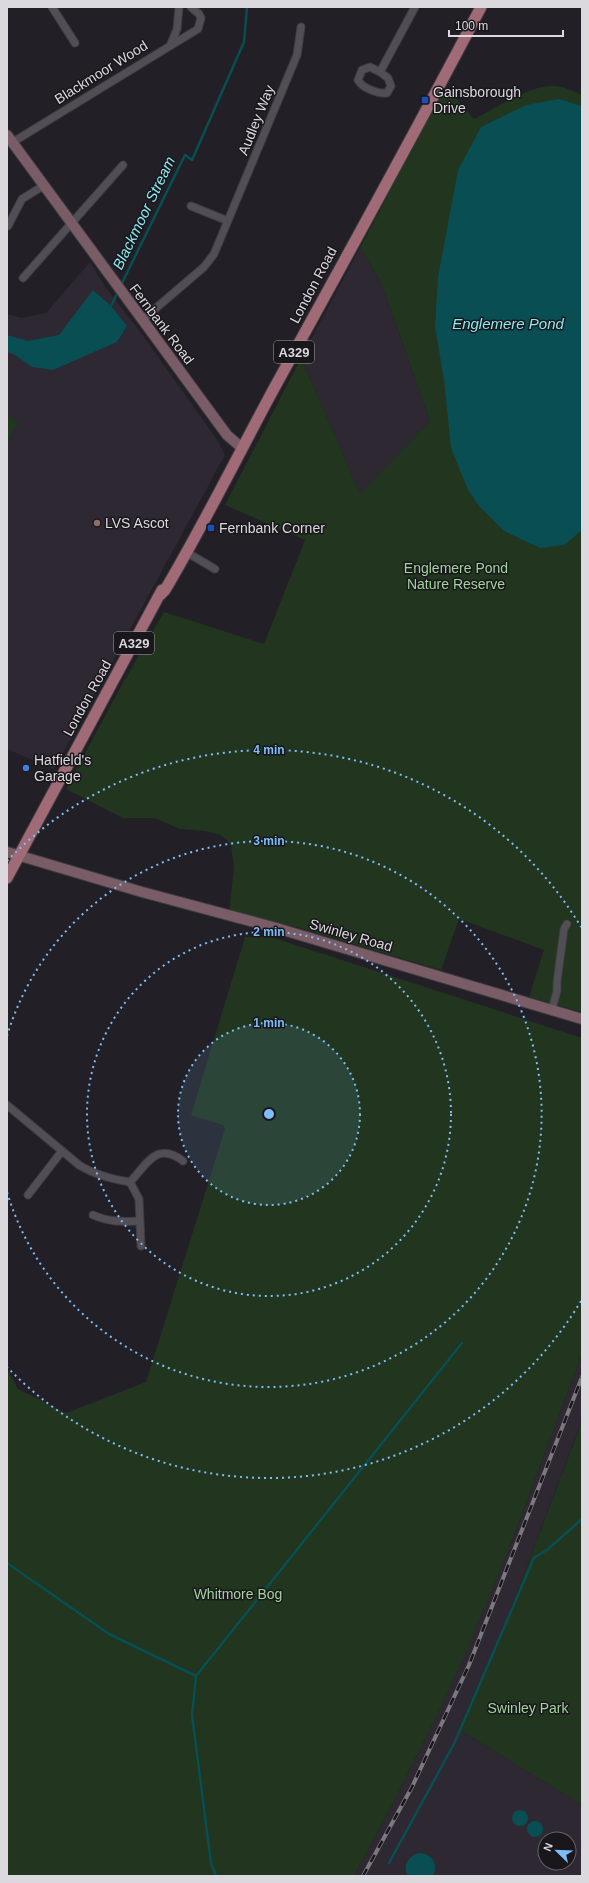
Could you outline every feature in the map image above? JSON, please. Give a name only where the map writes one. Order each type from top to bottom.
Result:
[{"type":"main road","name":"London Road","points":[[7,878],[160,595],[165,590],[186,552],[481,7]]},
{"type":"main road","name":"Fernbank Road","points":[[10,138],[43,186],[72,223],[227,435],[242,448]]},
{"type":"main road","name":"Swinley Road","points":[[7,852],[142,892],[266,925],[582,1019]]},
{"type":"street","points":[[52,7],[75,42]]},
{"type":"street","name":"Blackmoor Wood","points":[[10,138],[170,46],[176,29],[179,7]]},
{"type":"street","points":[[170,46],[198,29],[201,18],[199,14],[191,7]]},
{"type":"street","points":[[380,72],[415,7]]},
{"type":"street","name":"Audley Way","points":[[142,320],[208,263],[214,254],[296,55],[301,27]]},
{"type":"street","points":[[370,67],[380,72],[388,78],[391,86],[387,93],[380,94],[360,84],[358,80],[362,70],[370,67]]},
{"type":"street","points":[[23,278],[123,165]]},
{"type":"street","points":[[8,226],[22,199],[43,186]]},
{"type":"street","points":[[191,206],[228,221]]},
{"type":"street","points":[[186,552],[215,569]]},
{"type":"street","points":[[552,1009],[557,991],[564,929],[567,924]]},
{"type":"street","points":[[7,1105],[62,1151],[90,1172],[106,1178],[130,1182]]},
{"type":"street","points":[[28,1195],[62,1151]]},
{"type":"street","points":[[130,1182],[145,1163],[155,1154],[175,1155],[183,1161]]},
{"type":"street","points":[[130,1182],[139,1199],[141,1246]]},
{"type":"street","points":[[93,1215],[102,1219],[116,1222],[140,1221]]},
{"type":"shaded area","points":[[360,248],[381,282],[430,421],[360,495],[301,358]]},
{"type":"shaded area","name":"LVS Ascot","points":[[90,262],[106,288],[139,330],[218,441],[225,455],[54,769],[7,749],[7,314],[21,318],[46,313]]},
{"type":"shaded area","points":[[582,1354],[582,1420],[501,1635],[458,1729],[582,1805],[582,1876],[354,1876],[394,1801],[439,1711],[511,1543]]},
{"type":"green space","name":"Englemere Pond Nature Reserve","points":[[445,86],[474,119],[503,103],[535,89],[546,86],[562,87],[582,95],[582,1012],[529,997],[544,950],[459,919],[441,970],[296,927],[229,912],[234,868],[231,846],[226,839],[220,835],[205,831],[180,829],[155,818],[123,818],[66,789],[120,688],[164,612],[264,644],[305,540],[225,505],[301,358],[360,494],[430,421],[381,282],[360,248]]},
{"type":"green space","points":[[7,415],[19,422],[7,442]]},
{"type":"green space","name":"Whitmore Bog","points":[[245,937],[271,937],[582,1038],[582,1354],[511,1543],[468,1647],[439,1711],[394,1801],[354,1876],[7,1876],[7,1369],[18,1389],[66,1413],[146,1382],[225,1129],[223,1125],[191,1115]]},
{"type":"green space","name":"Swinley Park","points":[[582,1421],[582,1805],[458,1729],[501,1635]]},
{"type":"water","name":"Englemere Pond","points":[[559,99],[582,106],[582,530],[564,545],[540,548],[504,531],[479,506],[468,490],[451,448],[444,380],[435,327],[438,277],[458,170],[481,127],[526,105]]},
{"type":"water","points":[[93,290],[111,306],[127,326],[117,342],[53,370],[32,367],[15,355],[7,352],[7,335],[28,341],[59,335]]},
{"type":"water","points":[[520,1810],[526,1812],[528,1818],[526,1824],[520,1826],[514,1824],[512,1818],[514,1812]]},
{"type":"water","points":[[535,1821],[541,1823],[542,1831],[537,1831],[537,1836],[529,1835],[527,1829],[529,1823]]},
{"type":"water","points":[[418,1853],[427,1855],[435,1863],[435,1872],[433,1876],[408,1876],[406,1872],[407,1862],[411,1857]]},
{"type":"waterway","name":"Blackmoor Stream","points":[[121,285],[185,155],[192,160],[244,42],[247,7]]},
{"type":"waterway","name":"Blackmoor Stream","points":[[111,306],[118,292]]},
{"type":"waterway","points":[[216,1876],[211,1863],[192,1715],[196,1676],[462,1343]]},
{"type":"waterway","points":[[389,1863],[454,1744],[534,1558],[547,1550],[582,1519]]},
{"type":"waterway","points":[[7,1563],[109,1634],[196,1676]]},
{"type":"railway","points":[[363,1876],[412,1787],[469,1665],[582,1377]]},
{"type":"place","name":"Gainsborough Drive","points":[[425,100]]},
{"type":"place","name":"LVS Ascot","points":[[97,523]]},
{"type":"place","name":"Fernbank Corner","points":[[211,528]]},
{"type":"place","name":"Hatfield's Garage","points":[[26,768]]}]
